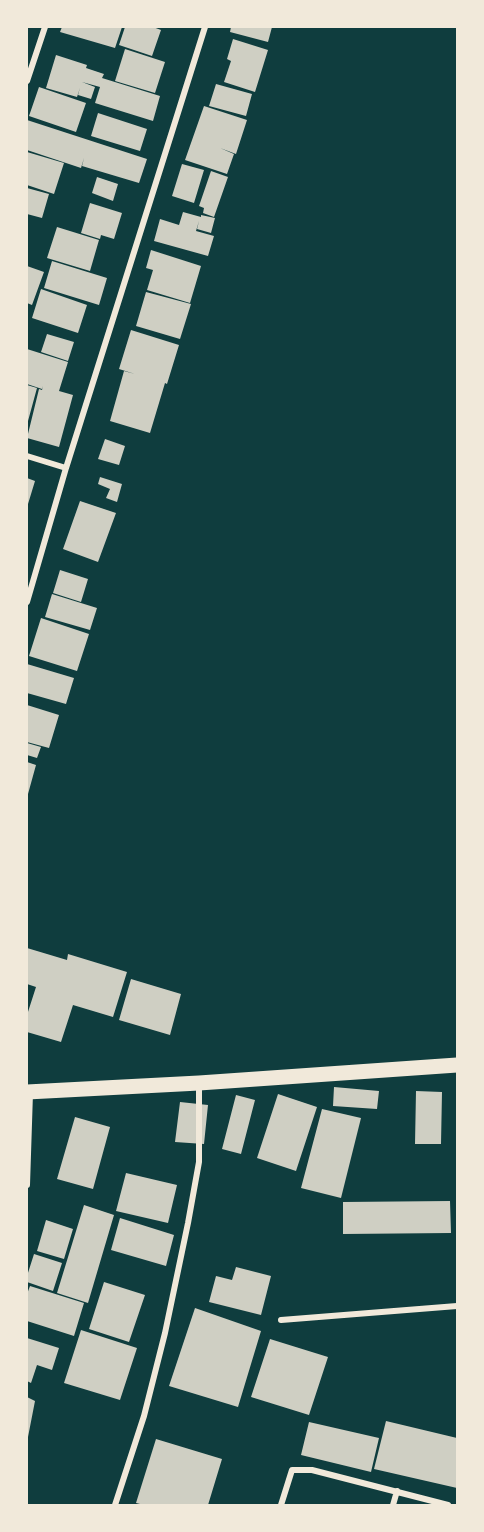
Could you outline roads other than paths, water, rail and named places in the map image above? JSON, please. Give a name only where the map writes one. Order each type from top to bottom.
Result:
[{"type":"main road","points":[[28,1092],[457,1065]]},
{"type":"street","points":[[27,81],[45,27]]},
{"type":"street","points":[[27,602],[66,468],[205,27]]},
{"type":"street","points":[[27,456],[66,468]]},
{"type":"street","points":[[115,1505],[149,1395],[165,1333],[188,1223],[199,1162],[199,1083]]},
{"type":"street","points":[[27,1185],[28,1092]]},
{"type":"street","points":[[281,1320],[457,1306]]},
{"type":"street","points":[[281,1505],[292,1470],[312,1470],[448,1505]]},
{"type":"street","points":[[393,1505],[397,1491]]}]
